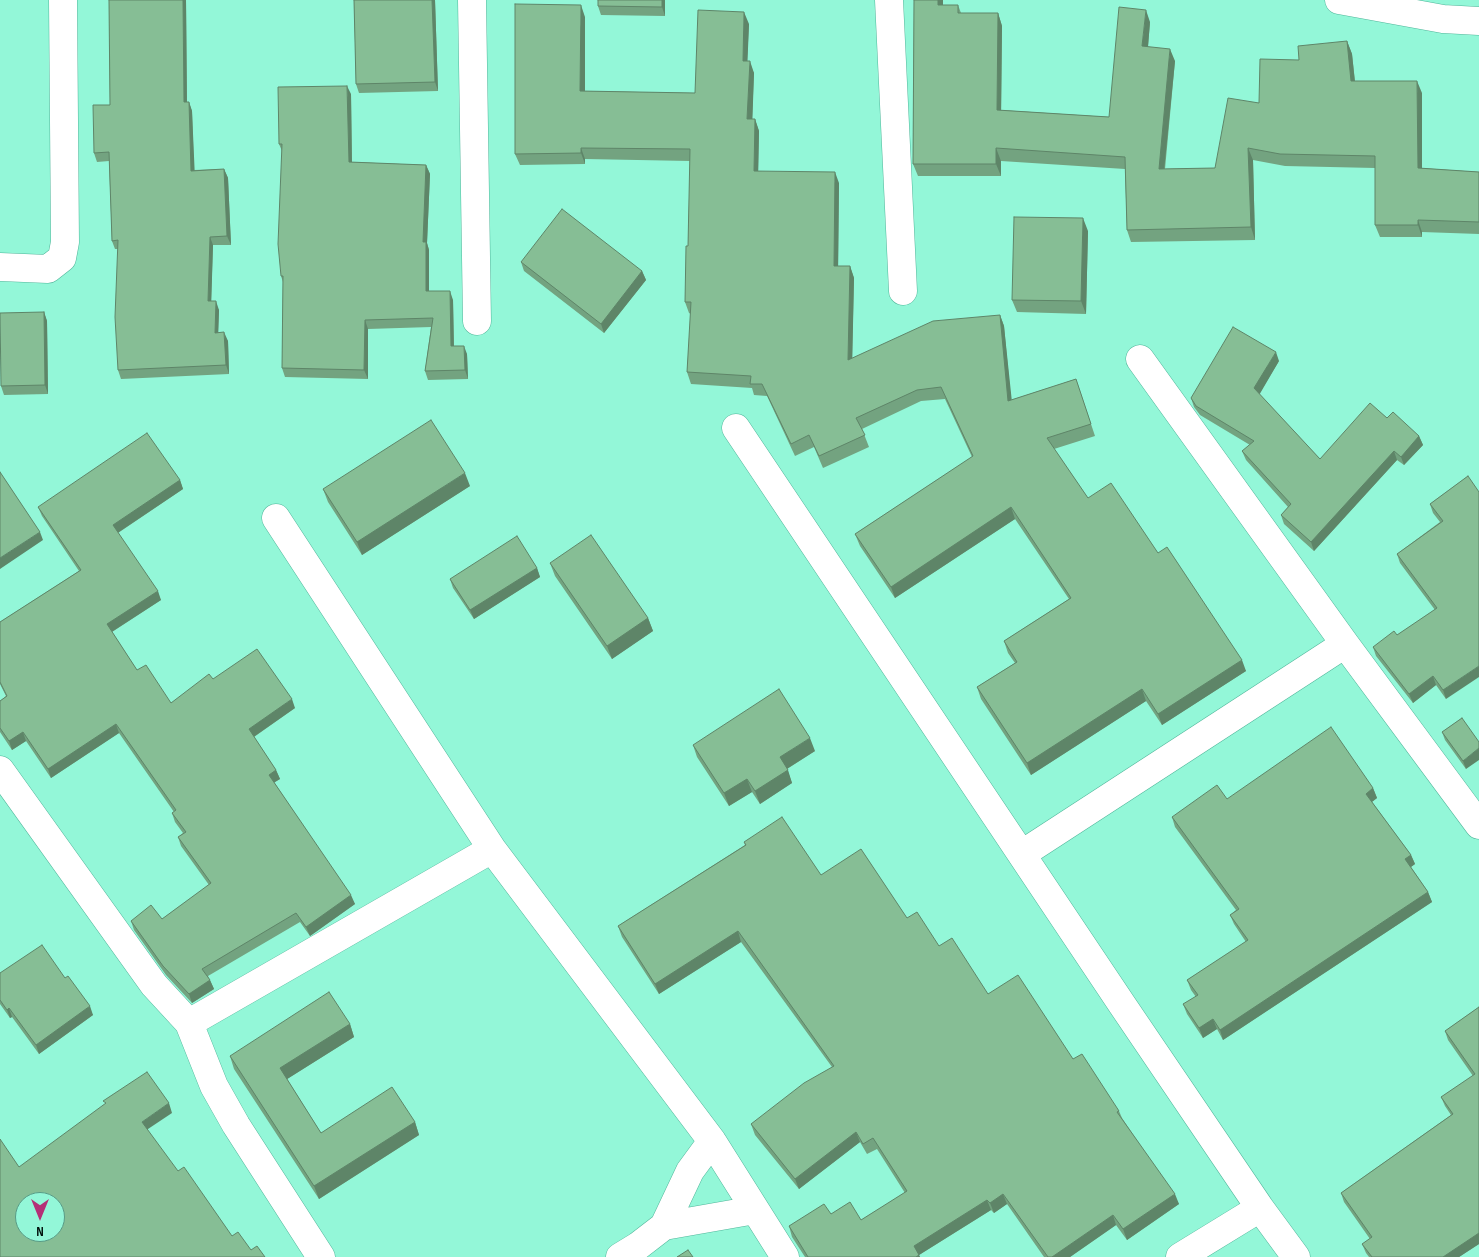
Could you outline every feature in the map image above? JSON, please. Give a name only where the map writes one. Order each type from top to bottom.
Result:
[{"type":"street","points":[[0,267],[48,268],[62,258],[65,242],[63,0]]},
{"type":"street","points":[[472,0],[477,321]]},
{"type":"street","points":[[889,0],[902,291]]},
{"type":"street","points":[[1339,0],[1443,19],[1479,21]]},
{"type":"street","points":[[1140,359],[1345,644],[1479,825]]},
{"type":"street","points":[[736,428],[1260,1208],[1296,1257]]},
{"type":"street","points":[[276,518],[492,850],[712,1141],[785,1257]]},
{"type":"street","points":[[1022,854],[1345,644]]},
{"type":"street","points":[[0,770],[154,985],[189,1023],[214,1086],[321,1257]]},
{"type":"street","points":[[189,1023],[492,850]]},
{"type":"street","points":[[620,1257],[664,1226],[690,1172],[712,1141]]},
{"type":"street","points":[[1180,1257],[1260,1208]]},
{"type":"street","points":[[664,1226],[755,1210]]},
{"type":"building","points":[[109,0],[183,0],[184,102],[189,102],[191,171],[224,169],[227,236],[210,237],[208,301],[216,301],[215,333],[224,332],[226,365],[118,370],[115,317],[118,240],[112,241],[109,152],[94,153],[93,105],[110,105]]},
{"type":"building","points":[[354,0],[432,0],[435,82],[356,84]]},
{"type":"building","points":[[598,0],[662,0],[662,7],[598,6]]},
{"type":"building","points":[[914,0],[938,0],[938,5],[958,5],[958,13],[998,13],[997,110],[1109,117],[1119,7],[1146,10],[1142,46],[1170,49],[1159,169],[1215,168],[1228,98],[1259,103],[1260,59],[1299,60],[1298,46],[1347,41],[1351,81],[1417,81],[1418,168],[1479,172],[1479,222],[1418,220],[1418,225],[1375,225],[1375,156],[1280,154],[1248,148],[1251,227],[1127,230],[1125,157],[996,148],[996,164],[913,164]]},
{"type":"building","points":[[515,4],[581,5],[580,91],[695,93],[698,10],[744,12],[743,61],[750,61],[747,119],[755,119],[754,171],[835,172],[834,266],[850,266],[848,360],[933,321],[1000,315],[1008,401],[1076,379],[1091,424],[1047,438],[1088,498],[1111,483],[1158,553],[1167,547],[1242,660],[1158,714],[1142,689],[1027,763],[977,687],[1017,662],[1004,641],[1071,598],[1011,507],[891,587],[855,534],[973,456],[941,387],[917,390],[856,418],[865,435],[819,456],[809,435],[791,444],[762,384],[750,384],[751,376],[687,372],[691,302],[685,302],[690,149],[581,148],[581,153],[515,154]]},
{"type":"building","points":[[347,86],[349,162],[426,165],[423,242],[426,242],[426,291],[450,291],[451,346],[464,346],[465,370],[425,371],[433,318],[365,320],[364,370],[282,368],[283,276],[281,276],[278,244],[282,144],[279,144],[278,87]]},
{"type":"building","points":[[562,209],[642,271],[601,324],[521,262]]},
{"type":"building","points":[[1014,217],[1083,218],[1081,301],[1012,300]]},
{"type":"building","points":[[44,312],[45,385],[1,386],[0,313]]},
{"type":"building","points":[[1233,327],[1276,352],[1254,388],[1320,459],[1370,403],[1387,418],[1393,412],[1419,436],[1401,457],[1394,451],[1311,542],[1281,515],[1291,504],[1242,451],[1254,441],[1196,406],[1191,398]]},
{"type":"building","points":[[431,420],[465,473],[357,542],[323,489]]},
{"type":"building","points":[[147,433],[180,480],[113,525],[158,591],[107,624],[137,670],[146,665],[171,703],[209,674],[213,679],[257,649],[292,699],[249,729],[276,770],[269,775],[351,895],[306,927],[296,913],[202,969],[210,980],[189,994],[163,966],[131,921],[151,905],[162,919],[211,883],[178,837],[186,832],[172,813],[176,810],[116,724],[48,769],[23,732],[9,741],[0,728],[0,701],[7,696],[0,682],[0,622],[81,570],[38,507]]},
{"type":"building","points":[[0,472],[40,532],[0,558]]},
{"type":"building","points":[[1468,476],[1479,492],[1479,666],[1443,690],[1433,676],[1409,694],[1373,647],[1394,631],[1397,635],[1437,608],[1397,554],[1443,521],[1430,504]]},
{"type":"building","points":[[591,535],[648,618],[607,646],[550,563]]},
{"type":"building","points":[[517,536],[537,568],[470,610],[450,579]]},
{"type":"building","points":[[779,689],[810,738],[780,757],[788,770],[755,791],[747,779],[724,793],[693,745]]},
{"type":"building","points":[[1462,718],[1479,742],[1479,748],[1463,761],[1442,732]]},
{"type":"building","points":[[1331,727],[1373,788],[1366,794],[1411,855],[1405,859],[1428,892],[1220,1030],[1213,1019],[1199,1028],[1183,1004],[1198,995],[1187,980],[1248,940],[1230,915],[1239,909],[1172,817],[1217,785],[1227,799]]},
{"type":"building","points":[[782,817],[821,875],[861,849],[907,918],[917,912],[939,946],[952,938],[988,994],[1018,975],[1073,1059],[1082,1054],[1119,1111],[1117,1112],[1175,1194],[1123,1229],[1113,1215],[1052,1257],[1048,1257],[1003,1194],[990,1203],[987,1200],[914,1246],[919,1255],[916,1257],[808,1257],[789,1226],[824,1204],[831,1214],[850,1202],[861,1220],[907,1191],[873,1138],[863,1144],[856,1132],[795,1179],[751,1124],[804,1083],[834,1066],[738,931],[655,984],[618,926],[746,845],[744,842]]},
{"type":"building","points":[[42,945],[65,978],[68,976],[90,1006],[36,1045],[9,1008],[7,1010],[0,1000],[0,973]]},
{"type":"building","points":[[329,992],[350,1024],[280,1068],[321,1133],[392,1087],[415,1122],[314,1186],[230,1056]]},
{"type":"building","points":[[1479,1007],[1479,1233],[1443,1257],[1372,1257],[1362,1244],[1372,1237],[1341,1193],[1453,1114],[1441,1097],[1475,1074],[1445,1031]]},
{"type":"building","points":[[147,1072],[169,1103],[142,1122],[178,1171],[184,1167],[232,1236],[238,1232],[251,1250],[257,1246],[265,1257],[0,1257],[0,1139],[19,1167],[106,1103],[103,1101]]},
{"type":"building","points":[[688,1250],[693,1257],[677,1257]]}]
